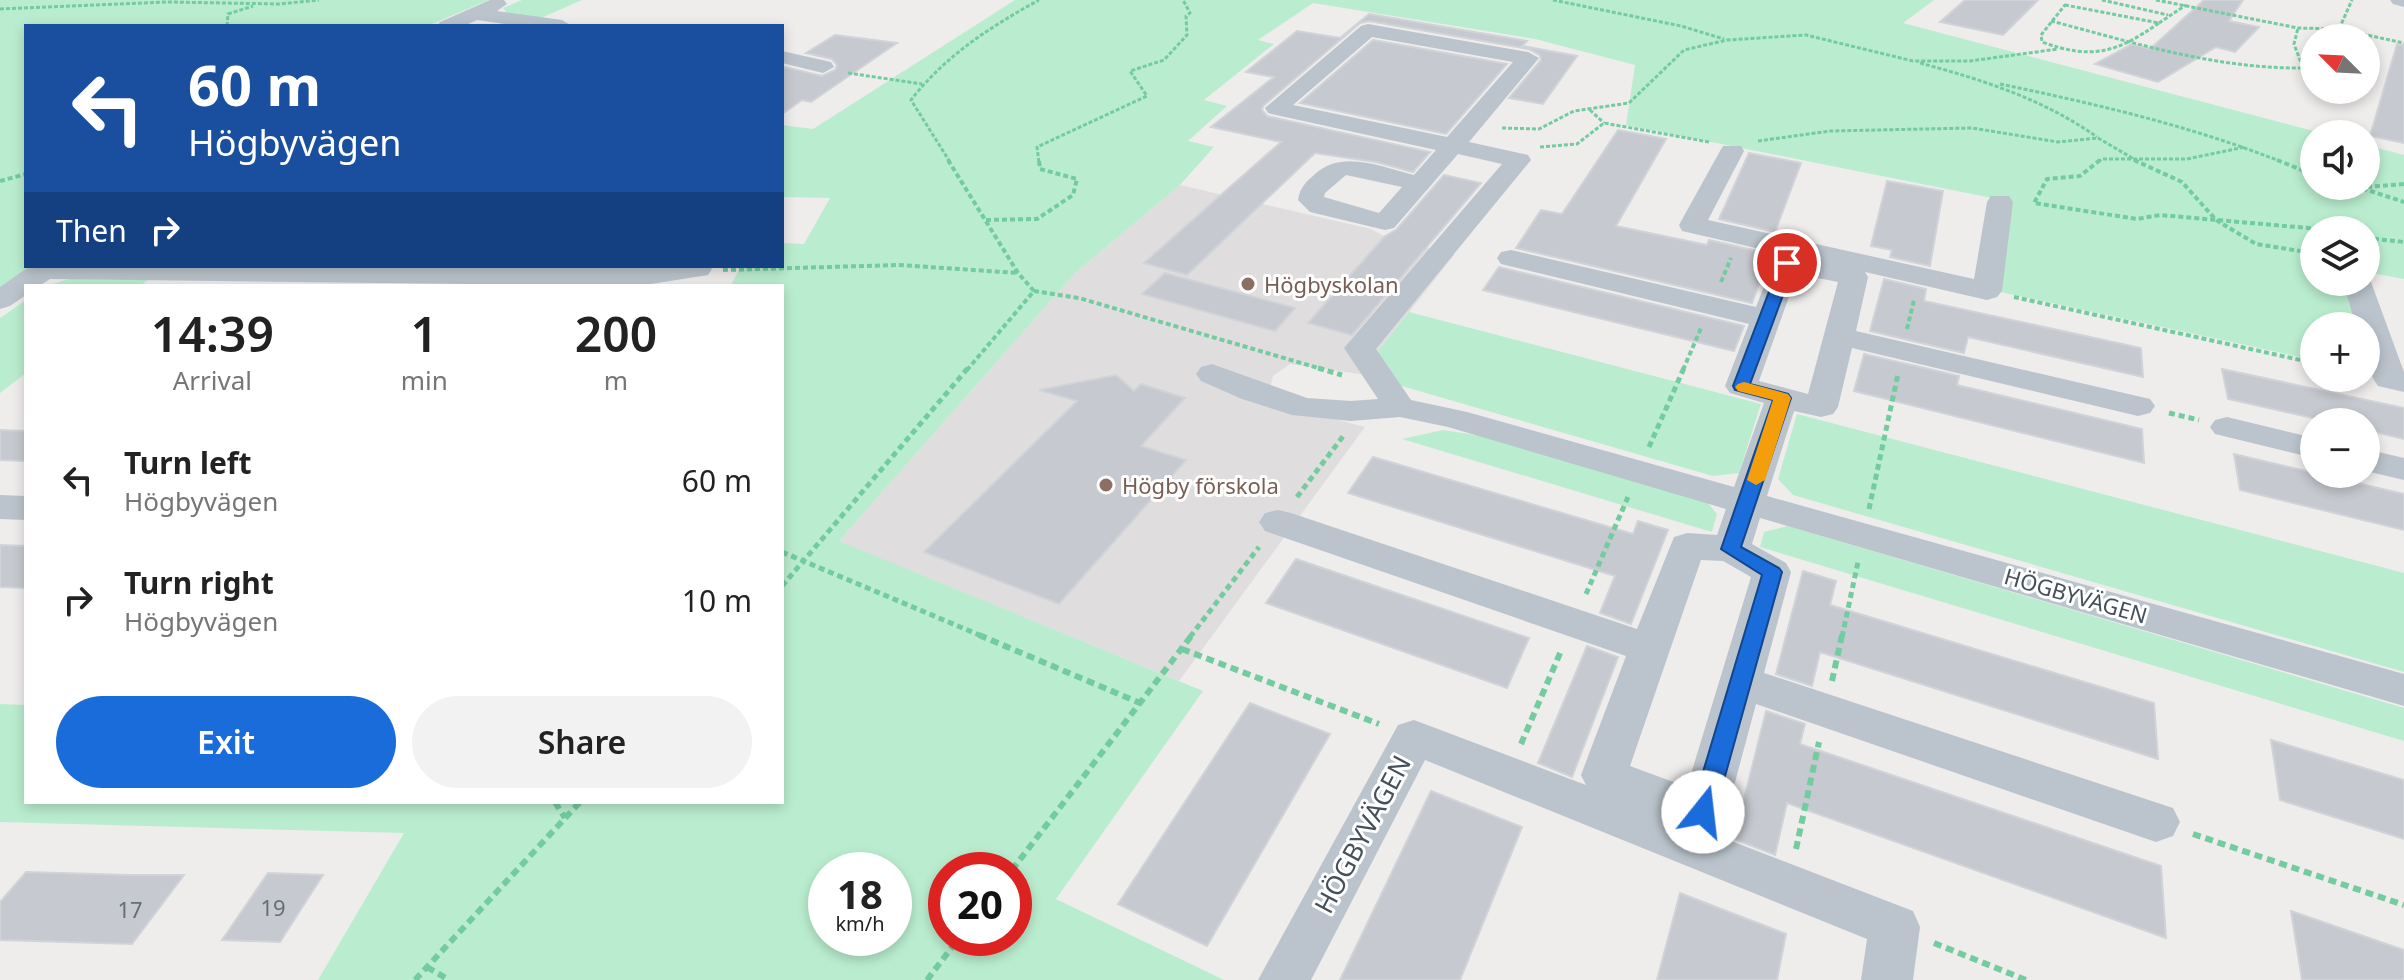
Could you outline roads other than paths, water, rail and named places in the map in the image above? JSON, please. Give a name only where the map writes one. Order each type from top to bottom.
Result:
[{"type":"street","points":[[452,24],[506,0]]},
{"type":"street","points":[[474,14],[547,24]]},
{"type":"street","points":[[1400,407],[1360,348],[1519,160],[1462,137],[1276,108],[1368,30],[1528,58],[1462,137],[1420,184]]},
{"type":"street","points":[[784,57],[823,67]]},
{"type":"street","points":[[1732,151],[1692,225],[1987,291],[2000,202]]},
{"type":"street","points":[[1511,258],[1767,319]]},
{"type":"street","points":[[1787,263],[1854,277],[1821,407],[1741,386],[1767,319],[1787,263]]},
{"type":"street","points":[[0,300],[46,268],[638,277],[698,269]]},
{"type":"street","points":[[2362,296],[2389,379],[2404,382]]},
{"type":"street","points":[[1839,336],[2138,406]]},
{"type":"street","name":"HÖGBYVÄGEN","points":[[1212,374],[1304,408],[1351,411],[1400,407],[1455,419],[2404,690]]},
{"type":"street","points":[[1731,549],[1782,398]]},
{"type":"street","points":[[2227,427],[2300,445]]},
{"type":"street","points":[[2380,463],[2404,469]]},
{"type":"street","points":[[0,507],[24,508]]},
{"type":"street","points":[[1278,522],[1650,649]]},
{"type":"street","name":"HÖGBYVÄGEN","points":[[1284,980],[1414,737],[1508,774],[1650,811],[1703,812],[1772,572],[1731,549],[1687,546],[1604,775],[1650,811],[1788,885],[1895,927],[1887,980]]},
{"type":"street","points":[[1741,682],[2156,822]]},
{"type":"place","name":"Högbyskolan","points":[[1248,284]]},
{"type":"place","name":"Högby förskola","points":[[1106,485]]}]
